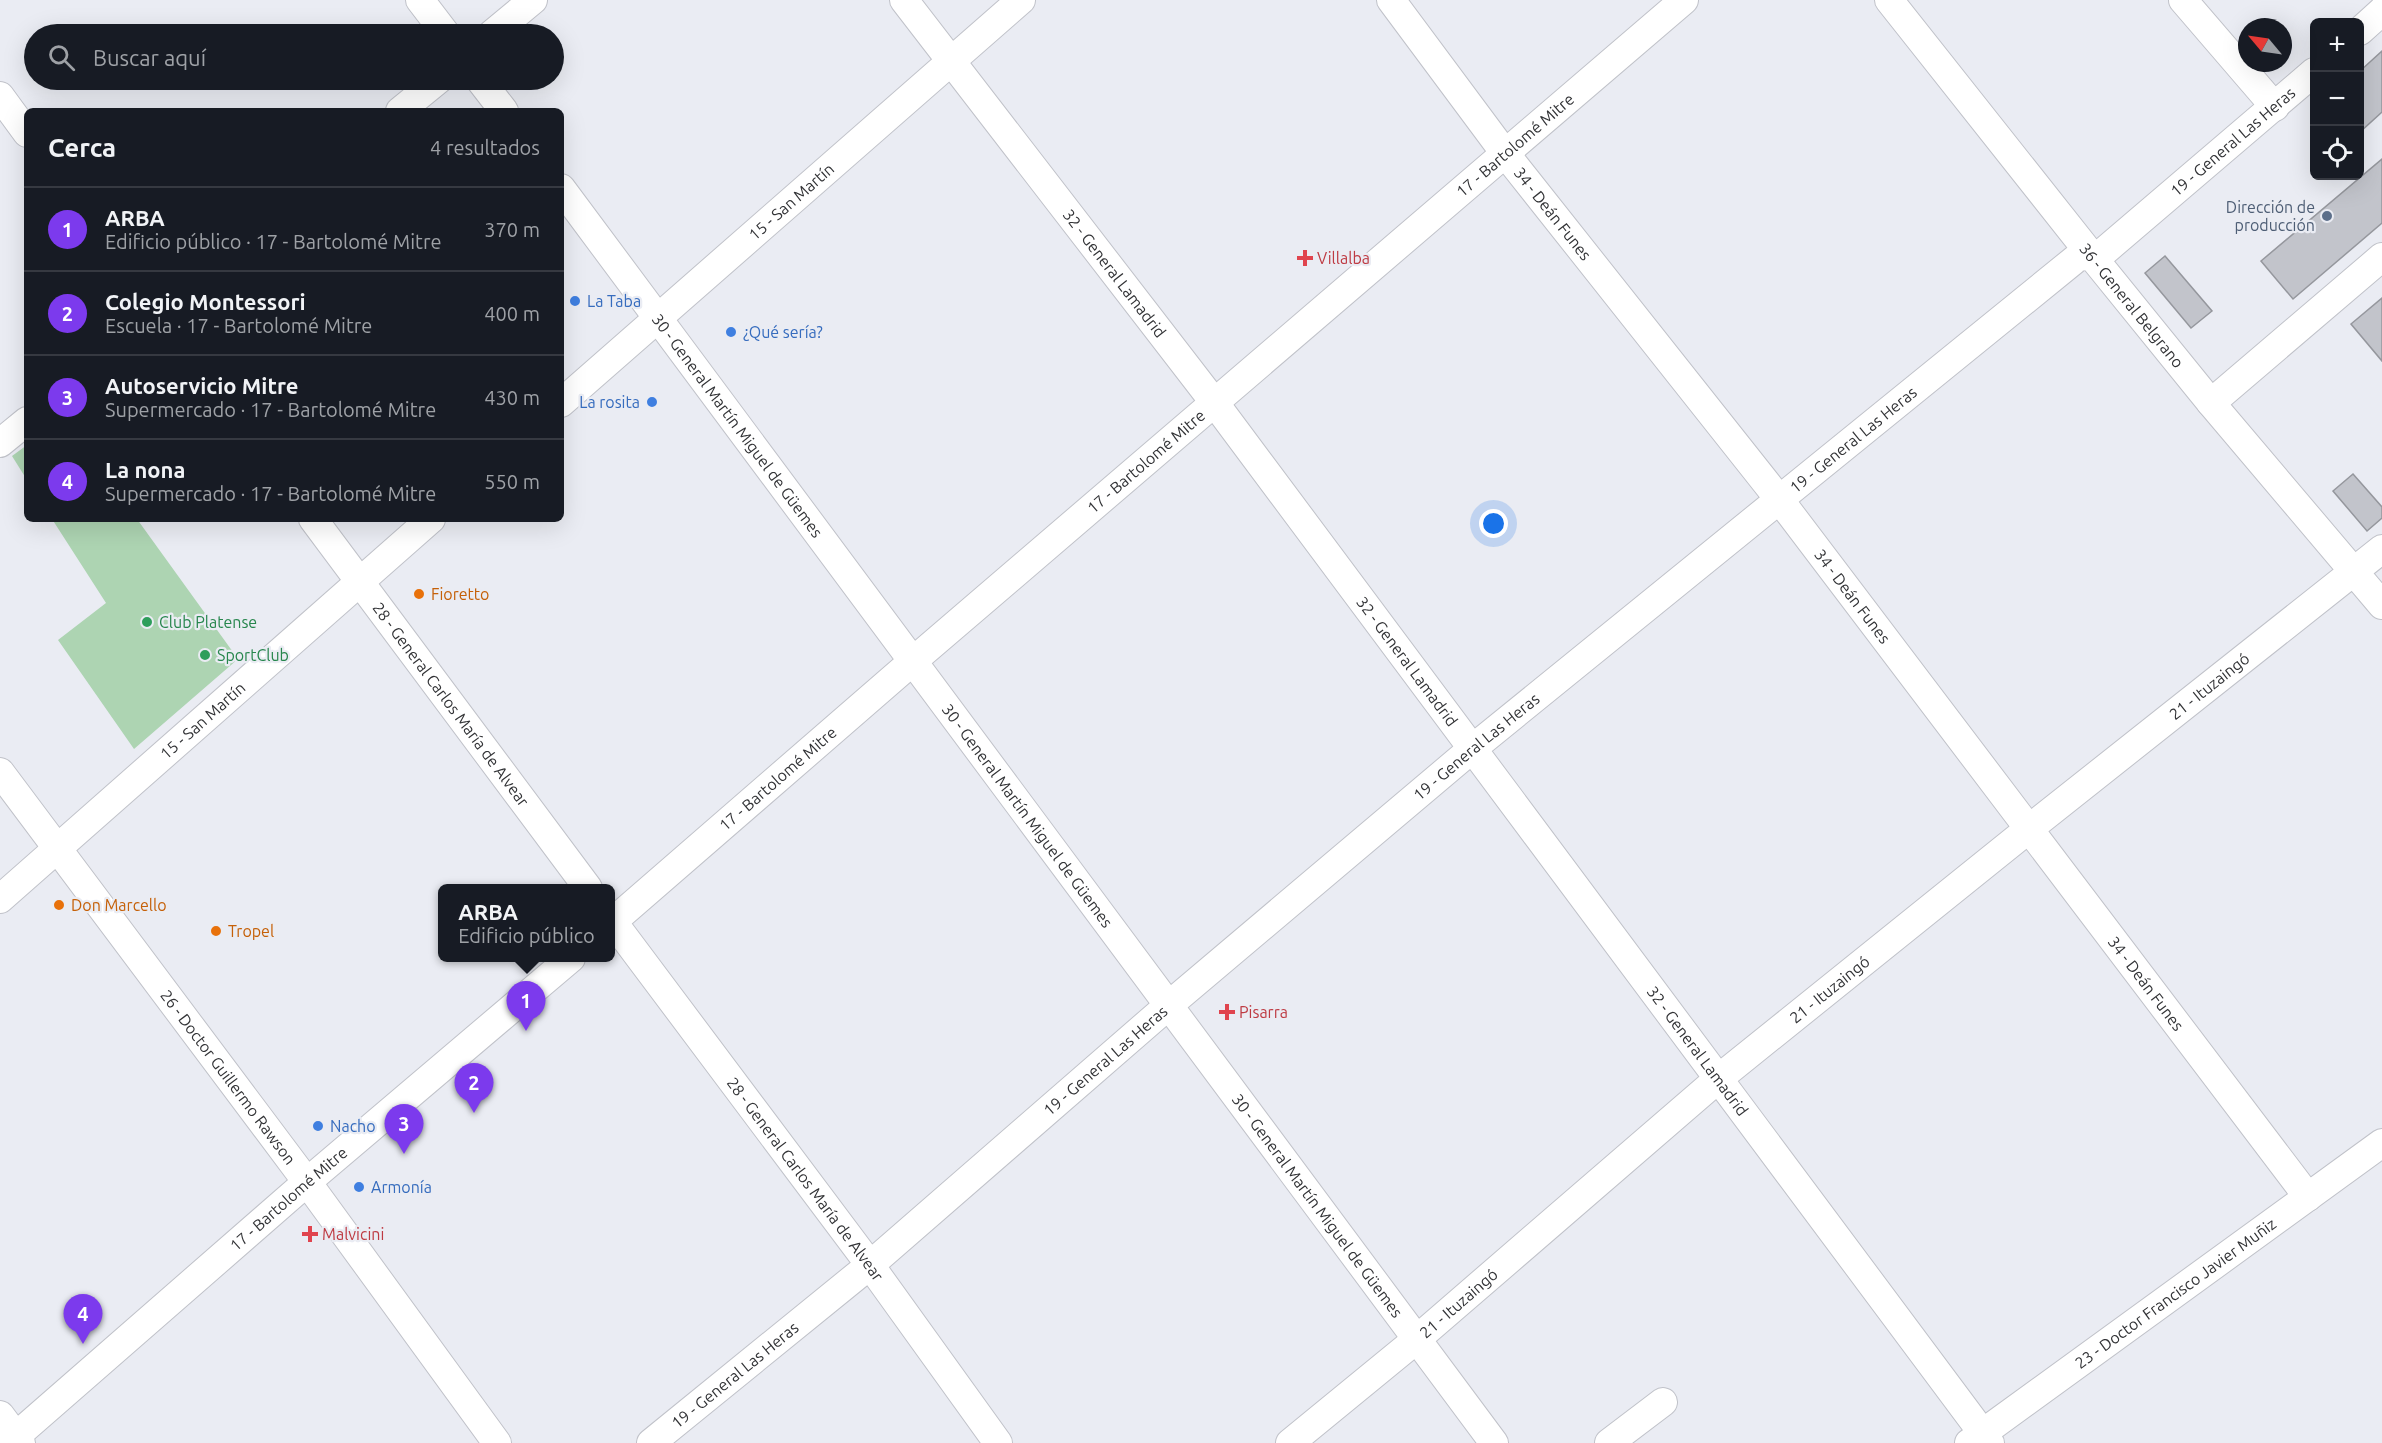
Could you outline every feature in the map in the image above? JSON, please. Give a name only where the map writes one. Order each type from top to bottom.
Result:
[{"type":"street","points":[[420,0],[438,24]]},
{"type":"street","points":[[504,24],[533,0]]},
{"type":"street","name":"32 - General Lamadrid","points":[[904,0],[1214,402],[1718,1079],[1980,1440]]},
{"type":"street","name":"15 - San Martín","points":[[564,400],[1021,0]]},
{"type":"street","name":"34 - Deán Funes","points":[[1391,0],[1504,152],[1779,499],[2308,1197]]},
{"type":"street","name":"17 - Bartolomé Mitre","points":[[615,918],[1504,152],[1684,0]]},
{"type":"street","name":"36 - General Belgrano","points":[[1889,0],[2211,403],[2382,605]]},
{"type":"street","points":[[2183,0],[2275,107]]},
{"type":"street","points":[[2364,27],[2382,11]]},
{"type":"street","name":"19 - General Las Heras","points":[[651,1443],[870,1264],[1169,1005],[1472,749],[2078,257],[2101,254],[2310,76]]},
{"type":"street","points":[[404,108],[426,90]]},
{"type":"street","points":[[488,90],[502,108]]},
{"type":"street","points":[[0,96],[24,129]]},
{"type":"street","name":"30 - General Martín Miguel de Güemes","points":[[564,192],[1494,1443]]},
{"type":"street","points":[[2211,403],[2382,256]]},
{"type":"street","points":[[0,443],[24,423]]},
{"type":"street","name":"28 - General Carlos María de Alvear","points":[[316,522],[585,884]]},
{"type":"street","name":"15 - San Martín","points":[[0,899],[428,522]]},
{"type":"street","name":"21 - Ituzaingó","points":[[1290,1443],[1417,1339],[1718,1079],[2382,549]]},
{"type":"street","name":"26 - Doctor Guillermo Rawson","points":[[0,772],[308,1182],[497,1443]]},
{"type":"street","name":"28 - General Carlos María de Alvear","points":[[615,926],[870,1264],[998,1443]]},
{"type":"street","name":"17 - Bartolomé Mitre","points":[[11,1434],[565,962]]},
{"type":"street","name":"23 - Doctor Francisco Javier Muñiz","points":[[1980,1440],[2382,1143]]},
{"type":"street","points":[[1609,1443],[1663,1402]]},
{"type":"green space","points":[[24,447],[24,475],[12,456]]},
{"type":"green space","name":"Club Platense","points":[[54,522],[139,522],[238,659],[134,749],[58,640],[106,603]]},
{"type":"building","points":[[2382,51],[2382,112],[2364,128],[2364,72],[2364,67]]},
{"type":"building","points":[[2382,159],[2382,223],[2293,299],[2261,261],[2357,180],[2364,180],[2364,174]]},
{"type":"building","points":[[2165,256],[2212,311],[2191,328],[2145,273]]},
{"type":"building","points":[[2382,298],[2382,361],[2351,324]]},
{"type":"building","points":[[2353,474],[2382,507],[2382,518],[2367,531],[2333,491]]},
{"type":"place","name":"Dirección de producción","points":[[2327,216]]},
{"type":"place","name":"Villalba","points":[[1305,258]]},
{"type":"place","name":"La Taba","points":[[575,301]]},
{"type":"place","name":"¿Qué sería?","points":[[731,332]]},
{"type":"place","name":"La rosita","points":[[652,402]]},
{"type":"place","name":"Fioretto","points":[[419,594]]},
{"type":"place","name":"Club Platense","points":[[147,622]]},
{"type":"place","name":"SportClub","points":[[205,655]]},
{"type":"place","name":"Don Marcello","points":[[59,905]]},
{"type":"place","name":"Tropel","points":[[216,931]]},
{"type":"place","name":"Pisarra","points":[[1227,1012]]},
{"type":"place","name":"ARBA","points":[[526,1031]]},
{"type":"place","name":"Colegio Montessori","points":[[474,1113]]},
{"type":"place","name":"Nacho","points":[[318,1126]]},
{"type":"place","name":"Autoservicio Mitre","points":[[404,1154]]},
{"type":"place","name":"Armonía","points":[[359,1187]]},
{"type":"place","name":"Malvicini","points":[[310,1234]]},
{"type":"place","name":"La nona","points":[[83,1344]]}]
